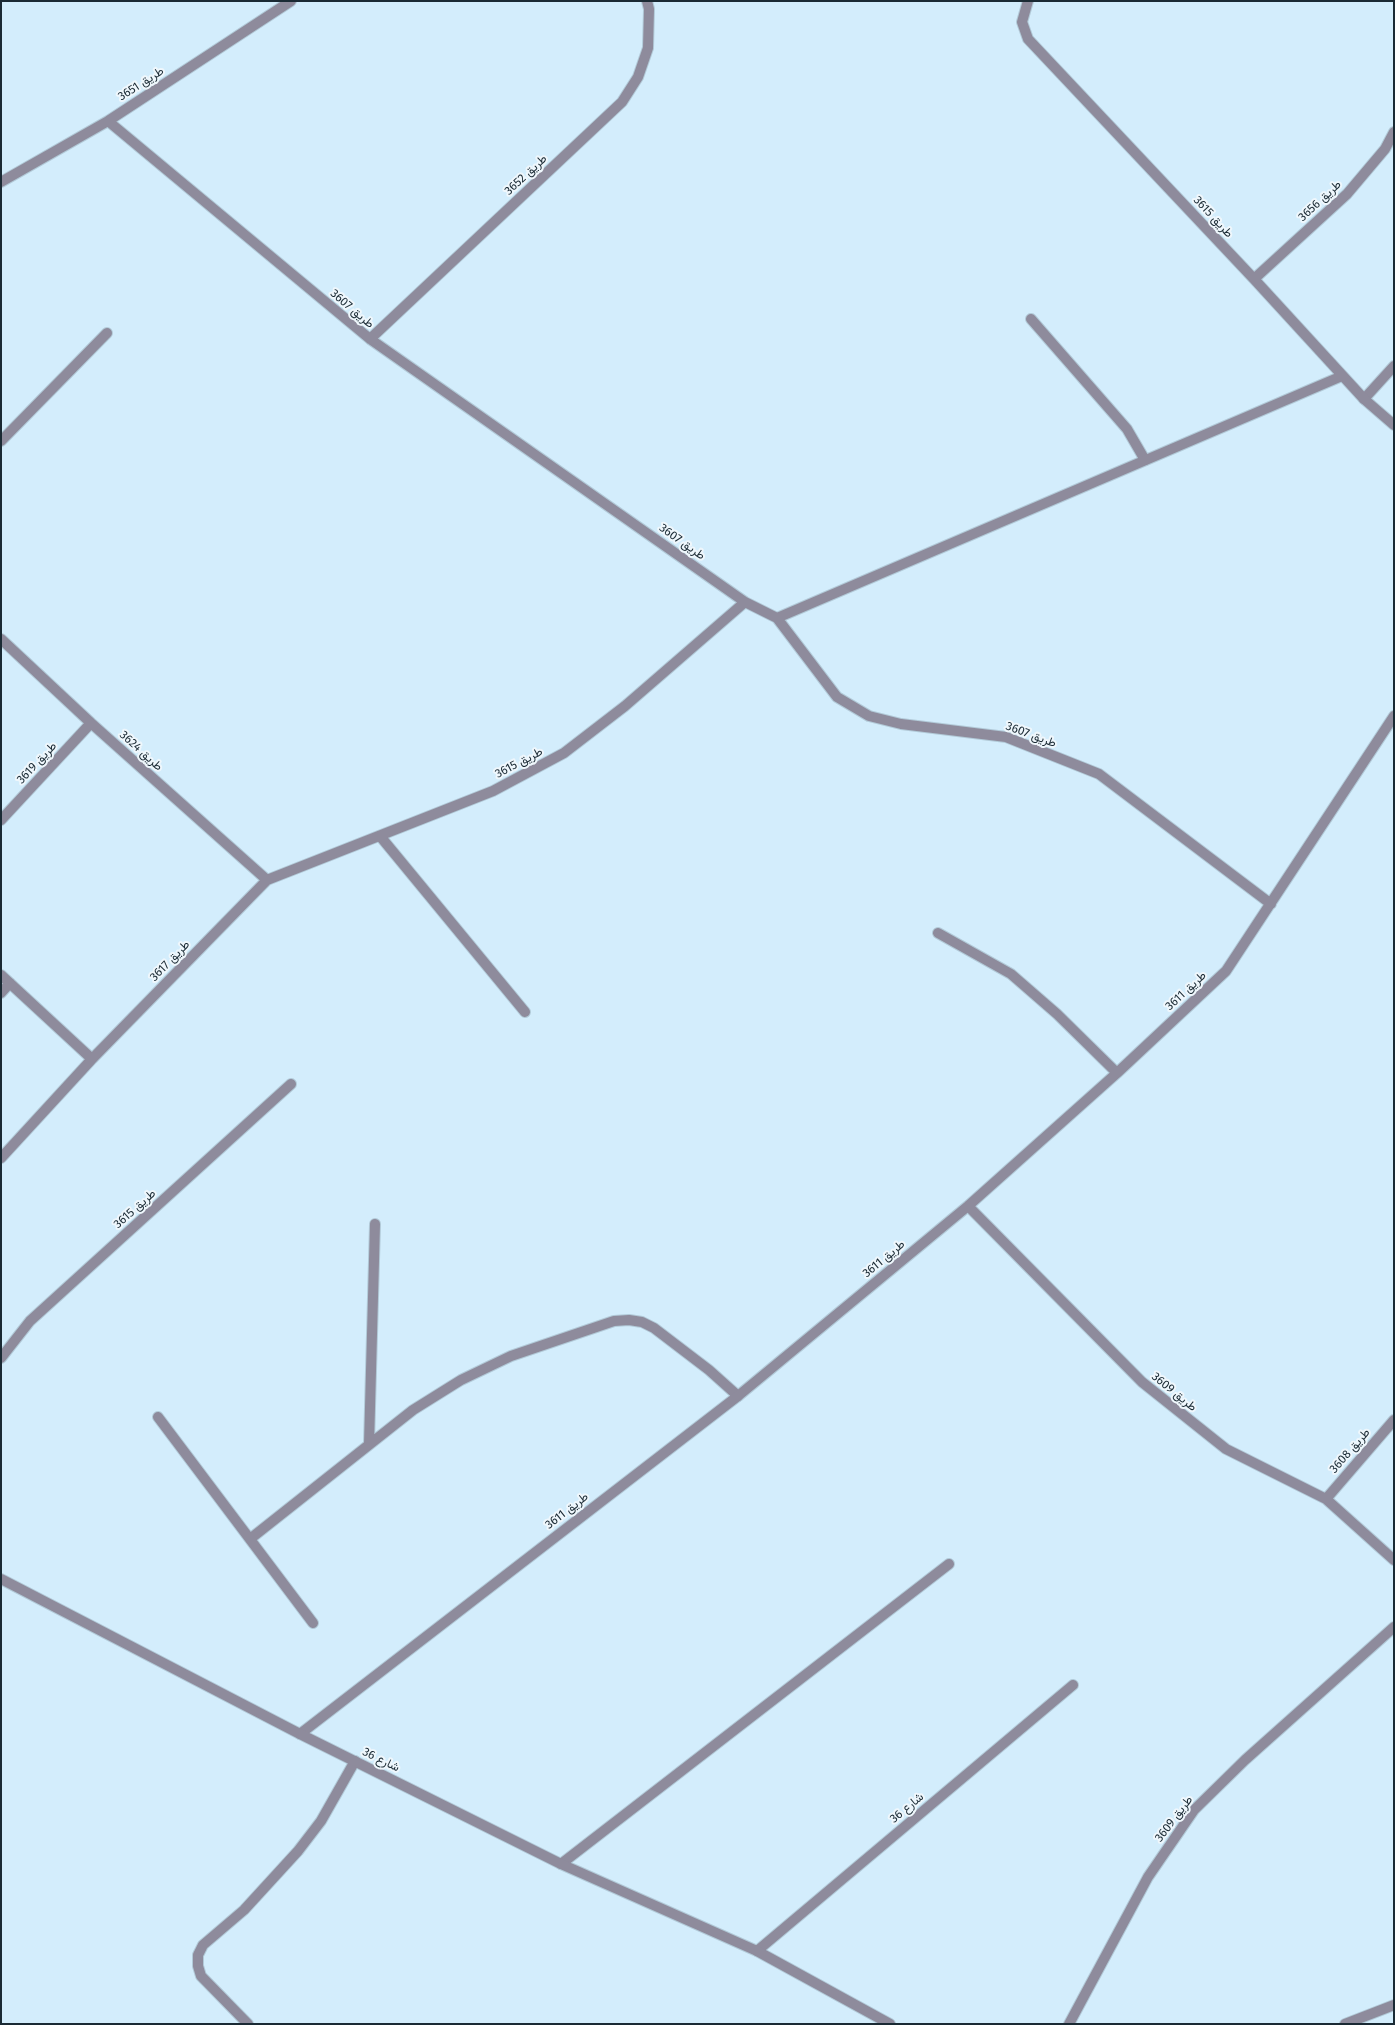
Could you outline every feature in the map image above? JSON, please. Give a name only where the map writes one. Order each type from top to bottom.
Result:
[{"type":"street","name":"طريق 3651","points":[[1,182],[108,121],[291,1]]},
{"type":"street","name":"طريق 3652","points":[[370,339],[622,102],[638,77],[648,48],[649,9],[647,1]]},
{"type":"street","name":"طريق 3615","points":[[1028,1],[1022,22],[1028,39],[1254,279],[1342,376],[1364,399],[1394,425]]},
{"type":"street","name":"طريق 3607","points":[[108,121],[370,339],[746,602],[777,618],[837,697],[869,716],[900,724],[1006,737],[1099,774],[1271,904]]},
{"type":"street","name":"طريق 3656","points":[[1254,279],[1347,194],[1385,149],[1394,132]]},
{"type":"street","points":[[1031,319],[1127,429],[1145,460]]},
{"type":"street","points":[[1,441],[107,333]]},
{"type":"street","points":[[1364,399],[1394,366]]},
{"type":"street","points":[[777,618],[1342,376]]},
{"type":"street","name":"طريق 3615","points":[[267,880],[493,791],[564,753],[624,706],[746,602]]},
{"type":"street","name":"طريق 3624","points":[[1,639],[91,723],[267,880]]},
{"type":"street","name":"طريق 3611","points":[[300,1734],[738,1396],[968,1206],[1117,1073],[1226,971],[1394,716]]},
{"type":"street","name":"طريق 3619","points":[[1,820],[91,723]]},
{"type":"street","points":[[380,836],[525,1012]]},
{"type":"street","name":"طريق 3617","points":[[1,1158],[92,1058],[267,880]]},
{"type":"street","points":[[938,933],[1011,974],[1057,1014],[1117,1073]]},
{"type":"street","points":[[1,975],[92,1058]]},
{"type":"street","points":[[1,993],[10,983]]},
{"type":"street","name":"طريق 3615","points":[[1,1358],[30,1321],[291,1084]]},
{"type":"street","name":"طريق 3609","points":[[968,1206],[1142,1382],[1226,1450],[1326,1499],[1394,1560]]},
{"type":"street","points":[[369,1444],[375,1224]]},
{"type":"street","points":[[250,1539],[413,1410],[461,1380],[511,1356],[614,1321],[629,1320],[642,1322],[654,1328],[709,1370],[738,1396]]},
{"type":"street","points":[[158,1417],[313,1623]]},
{"type":"street","name":"طريق 3608","points":[[1326,1499],[1394,1420]]},
{"type":"street","points":[[561,1864],[949,1564]]},
{"type":"street","name":"شارع 36","points":[[1,1579],[300,1734],[561,1864],[757,1951],[890,2024]]},
{"type":"street","name":"طريق 3609","points":[[1069,2024],[1148,1877],[1194,1810],[1245,1760],[1394,1628]]},
{"type":"street","name":"شارع 36","points":[[757,1951],[1073,1685]]},
{"type":"street","points":[[248,2024],[201,1976],[198,1966],[198,1955],[203,1945],[244,1910],[298,1851],[321,1821],[355,1761]]},
{"type":"street","points":[[1345,2024],[1394,2005]]}]
